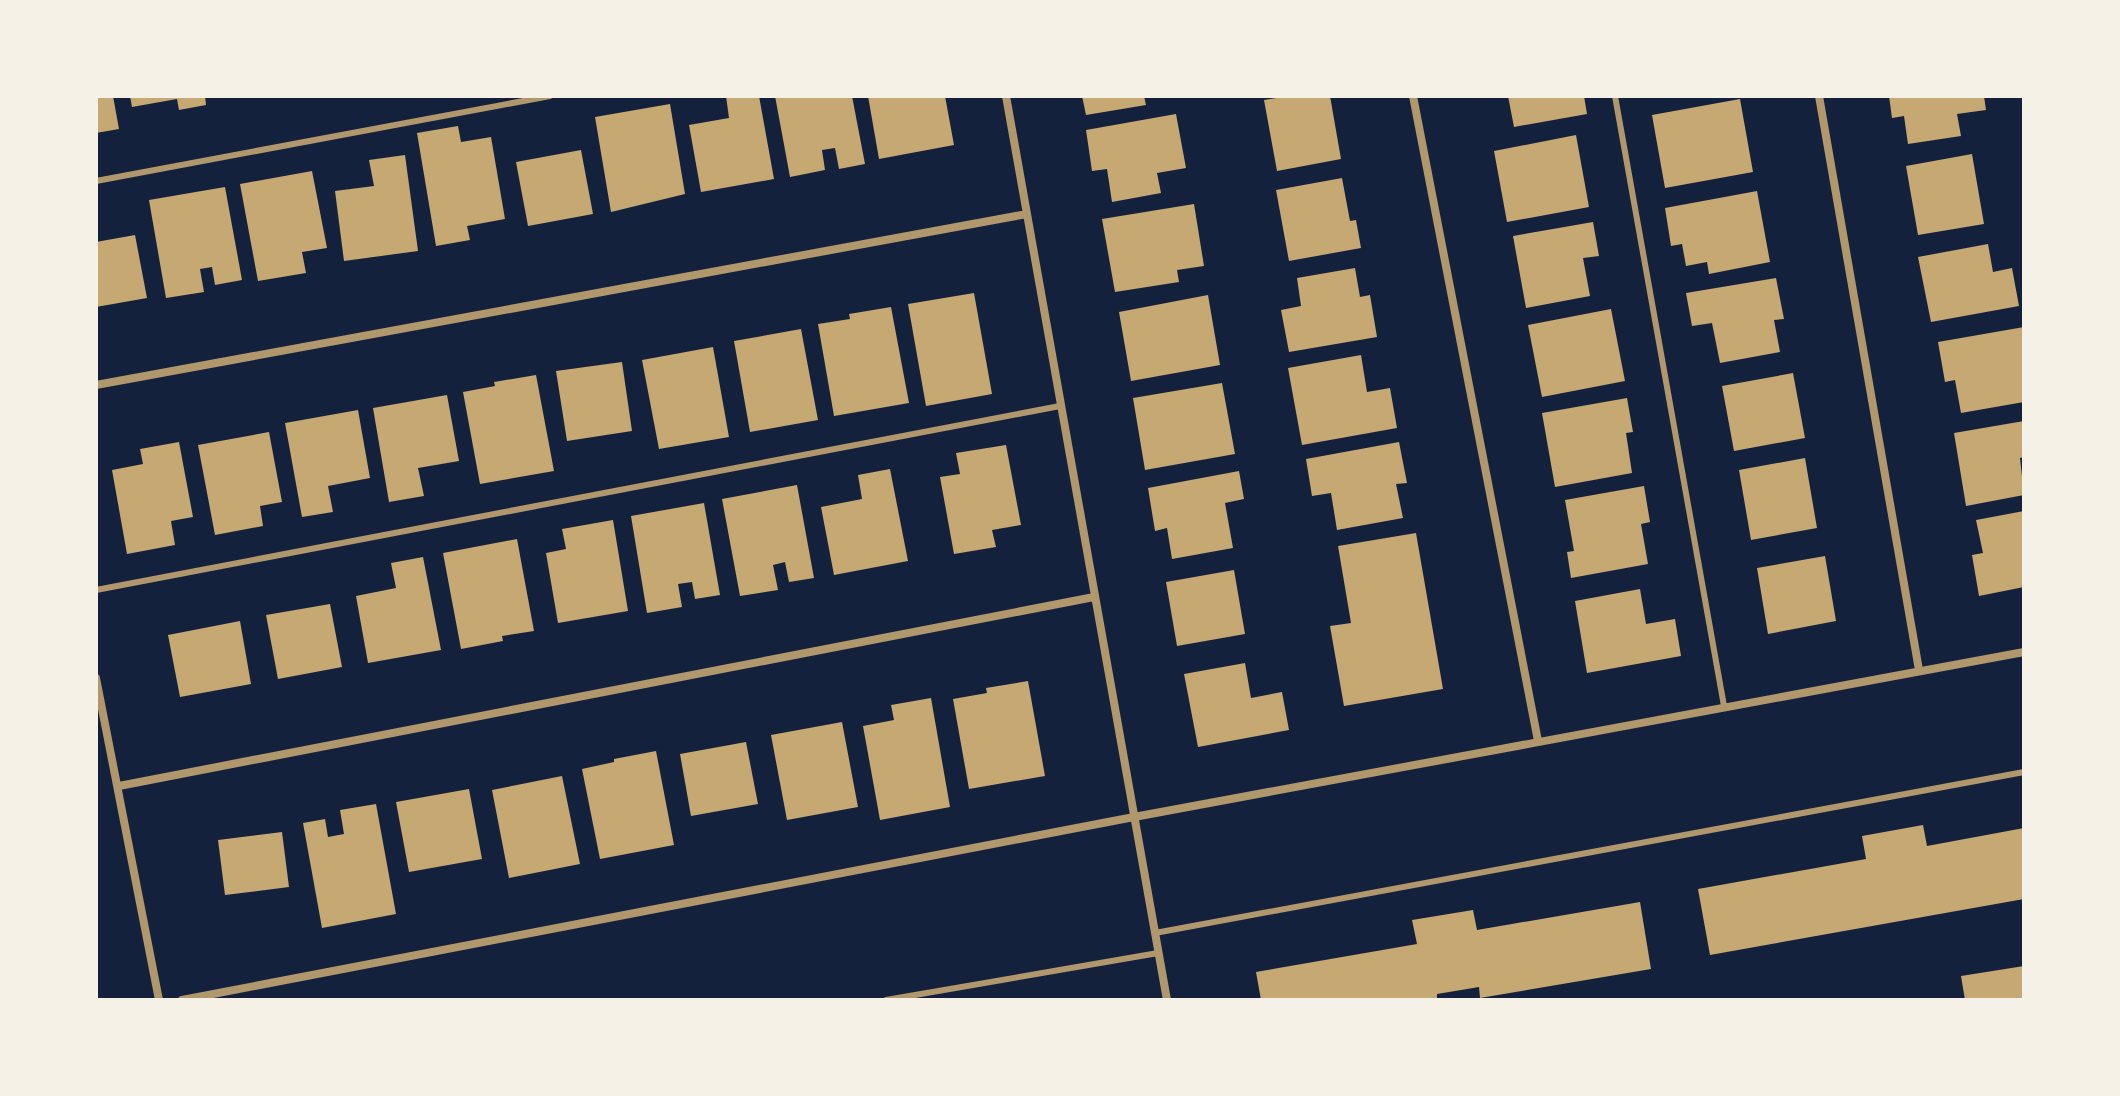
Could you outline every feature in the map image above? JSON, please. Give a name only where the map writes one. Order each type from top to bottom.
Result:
[{"type":"street","points":[[1006,96],[1167,1000]]},
{"type":"street","points":[[1413,96],[1538,741]]},
{"type":"street","points":[[1819,96],[1919,670]]},
{"type":"street","points":[[96,385],[1027,214]]},
{"type":"street","points":[[119,786],[1094,597]]},
{"type":"street","points":[[182,1000],[1134,817],[2024,652]]},
{"type":"street","points":[[96,678],[159,1000]]},
{"type":"lane","points":[[96,181],[550,96]]},
{"type":"lane","points":[[1615,96],[1724,706]]},
{"type":"lane","points":[[96,590],[1060,406]]},
{"type":"lane","points":[[1155,933],[2024,772]]},
{"type":"lane","points":[[886,1000],[1158,953]]},
{"type":"building","points":[[96,96],[113,96],[119,129],[96,133]]},
{"type":"building","points":[[130,96],[205,96],[206,105],[179,110],[177,99],[132,107]]},
{"type":"building","points":[[726,96],[759,96],[774,179],[701,192],[689,125],[729,118]]},
{"type":"building","points":[[775,96],[852,96],[865,164],[839,169],[835,148],[822,150],[825,170],[790,177]]},
{"type":"building","points":[[868,96],[945,96],[954,145],[879,159]]},
{"type":"building","points":[[1082,96],[1144,96],[1146,105],[1086,115]]},
{"type":"building","points":[[1289,96],[1330,96],[1341,159],[1277,171],[1264,100]]},
{"type":"building","points":[[1508,96],[1584,96],[1587,114],[1514,127]]},
{"type":"building","points":[[1889,96],[1984,96],[1986,110],[1957,114],[1961,136],[1908,144],[1904,116],[1892,118]]},
{"type":"building","points":[[1740,99],[1753,172],[1665,188],[1652,115]]},
{"type":"building","points":[[670,104],[685,194],[611,212],[595,117]]},
{"type":"building","points":[[1176,114],[1186,168],[1157,173],[1161,193],[1112,202],[1107,169],[1092,171],[1086,130]]},
{"type":"building","points":[[458,126],[461,142],[491,137],[505,219],[467,226],[470,240],[436,246],[417,133]]},
{"type":"building","points":[[1576,135],[1589,207],[1507,222],[1494,151]]},
{"type":"building","points":[[581,150],[593,214],[528,226],[516,162]]},
{"type":"building","points":[[1972,154],[1984,224],[1918,235],[1906,166]]},
{"type":"building","points":[[405,155],[418,251],[344,261],[335,191],[374,186],[369,160]]},
{"type":"building","points":[[312,171],[327,248],[302,252],[306,273],[258,281],[240,184]]},
{"type":"building","points":[[1342,178],[1350,221],[1356,220],[1361,248],[1289,261],[1276,190]]},
{"type":"building","points":[[225,187],[242,280],[215,285],[212,267],[200,269],[204,292],[166,298],[149,200]]},
{"type":"building","points":[[1757,191],[1770,262],[1709,274],[1707,262],[1686,266],[1682,244],[1671,246],[1665,208]]},
{"type":"building","points":[[1194,204],[1204,266],[1177,270],[1179,282],[1115,292],[1102,219]]},
{"type":"building","points":[[1593,222],[1599,256],[1583,258],[1590,296],[1526,308],[1513,236]]},
{"type":"building","points":[[135,235],[147,298],[96,307],[96,242]]},
{"type":"building","points":[[1988,244],[1993,272],[2012,268],[2019,306],[1931,322],[1918,257]]},
{"type":"building","points":[[1355,268],[1360,297],[1370,295],[1377,337],[1289,352],[1281,310],[1301,306],[1297,278]]},
{"type":"building","points":[[1776,278],[1784,319],[1774,320],[1780,352],[1720,363],[1712,323],[1692,326],[1686,293]]},
{"type":"building","points":[[974,293],[992,394],[926,406],[908,304]]},
{"type":"building","points":[[1208,295],[1220,365],[1131,381],[1119,312]]},
{"type":"building","points":[[891,307],[909,403],[834,416],[818,324],[850,319],[849,314]]},
{"type":"building","points":[[1611,309],[1625,381],[1542,397],[1528,325]]},
{"type":"building","points":[[2024,327],[2024,402],[1961,413],[1955,380],[1945,382],[1938,342]]},
{"type":"building","points":[[801,329],[818,420],[750,432],[734,341]]},
{"type":"building","points":[[713,347],[729,437],[659,449],[642,360]]},
{"type":"building","points":[[1361,355],[1367,392],[1390,388],[1397,428],[1302,445],[1288,368]]},
{"type":"building","points":[[622,362],[632,431],[567,441],[556,371]]},
{"type":"building","points":[[1793,373],[1805,438],[1734,451],[1722,386]]},
{"type":"building","points":[[536,375],[554,471],[480,484],[463,392],[495,386],[494,382]]},
{"type":"building","points":[[1222,383],[1235,454],[1145,470],[1133,398]]},
{"type":"building","points":[[447,395],[459,461],[418,468],[424,496],[389,502],[373,408]]},
{"type":"building","points":[[1627,398],[1633,432],[1626,433],[1632,473],[1555,487],[1542,413]]},
{"type":"building","points":[[358,410],[370,478],[328,486],[333,512],[302,517],[285,423]]},
{"type":"building","points":[[2024,421],[2024,457],[2020,458],[2024,495],[1966,506],[1954,433]]},
{"type":"building","points":[[269,432],[282,502],[260,506],[263,526],[215,535],[198,445]]},
{"type":"building","points":[[179,442],[193,517],[171,521],[175,545],[127,554],[112,470],[143,464],[140,449]]},
{"type":"building","points":[[1399,442],[1407,483],[1396,484],[1403,518],[1337,530],[1331,493],[1312,496],[1306,459]]},
{"type":"building","points":[[1006,445],[1021,525],[992,530],[996,547],[954,554],[940,477],[960,474],[956,453]]},
{"type":"building","points":[[1805,458],[1817,528],[1751,540],[1739,470]]},
{"type":"building","points":[[890,469],[908,561],[834,575],[821,507],[862,499],[858,475]]},
{"type":"building","points":[[1239,471],[1244,499],[1225,503],[1233,548],[1172,559],[1167,528],[1155,531],[1148,488]]},
{"type":"building","points":[[797,485],[814,578],[789,582],[785,562],[773,565],[778,590],[740,596],[722,499]]},
{"type":"building","points":[[1644,486],[1650,522],[1641,524],[1648,564],[1571,578],[1567,552],[1574,551],[1565,500]]},
{"type":"building","points":[[704,503],[720,595],[695,599],[692,582],[678,584],[682,607],[647,613],[631,516]]},
{"type":"building","points":[[2024,511],[2024,587],[1979,596],[1972,555],[1983,553],[1976,520]]},
{"type":"building","points":[[613,520],[628,611],[558,623],[546,553],[566,549],[562,529]]},
{"type":"building","points":[[1416,533],[1443,689],[1344,706],[1330,626],[1351,623],[1338,546]]},
{"type":"building","points":[[517,539],[534,631],[502,636],[503,641],[461,649],[443,553]]},
{"type":"building","points":[[1825,556],[1836,621],[1768,634],[1757,568]]},
{"type":"building","points":[[423,557],[441,650],[368,663],[356,596],[396,588],[391,563]]},
{"type":"building","points":[[1234,570],[1245,634],[1177,646],[1166,582]]},
{"type":"building","points":[[1640,589],[1646,624],[1675,619],[1681,656],[1587,673],[1575,601]]},
{"type":"building","points":[[330,604],[342,667],[278,679],[266,615]]},
{"type":"building","points":[[240,621],[251,684],[180,697],[168,635]]},
{"type":"building","points":[[1245,663],[1251,698],[1282,692],[1289,730],[1198,747],[1184,674]]},
{"type":"building","points":[[1028,681],[1045,776],[969,789],[953,699],[987,693],[986,688]]},
{"type":"building","points":[[931,698],[950,807],[880,820],[863,726],[894,720],[891,705]]},
{"type":"building","points":[[842,722],[858,807],[787,820],[771,735]]},
{"type":"building","points":[[746,742],[758,804],[691,816],[680,754]]},
{"type":"building","points":[[656,751],[674,845],[600,859],[582,769]]},
{"type":"building","points":[[562,776],[580,864],[509,878],[492,790]]},
{"type":"building","points":[[469,789],[482,859],[409,872],[396,802]]},
{"type":"building","points":[[376,804],[396,914],[322,928],[303,823],[325,819],[328,837],[344,834],[340,810]]},
{"type":"building","points":[[1923,825],[1927,846],[2024,828],[2024,899],[1710,955],[1698,889],[1866,859],[1862,836]]},
{"type":"building","points":[[282,832],[289,887],[225,895],[218,840]]},
{"type":"building","points":[[1640,902],[1651,969],[1480,998],[1479,987],[1437,994],[1437,1000],[1261,1000],[1256,972],[1417,944],[1412,920],[1473,910],[1477,930]]},
{"type":"building","points":[[2024,966],[2024,1000],[1965,1000],[1961,976]]}]
